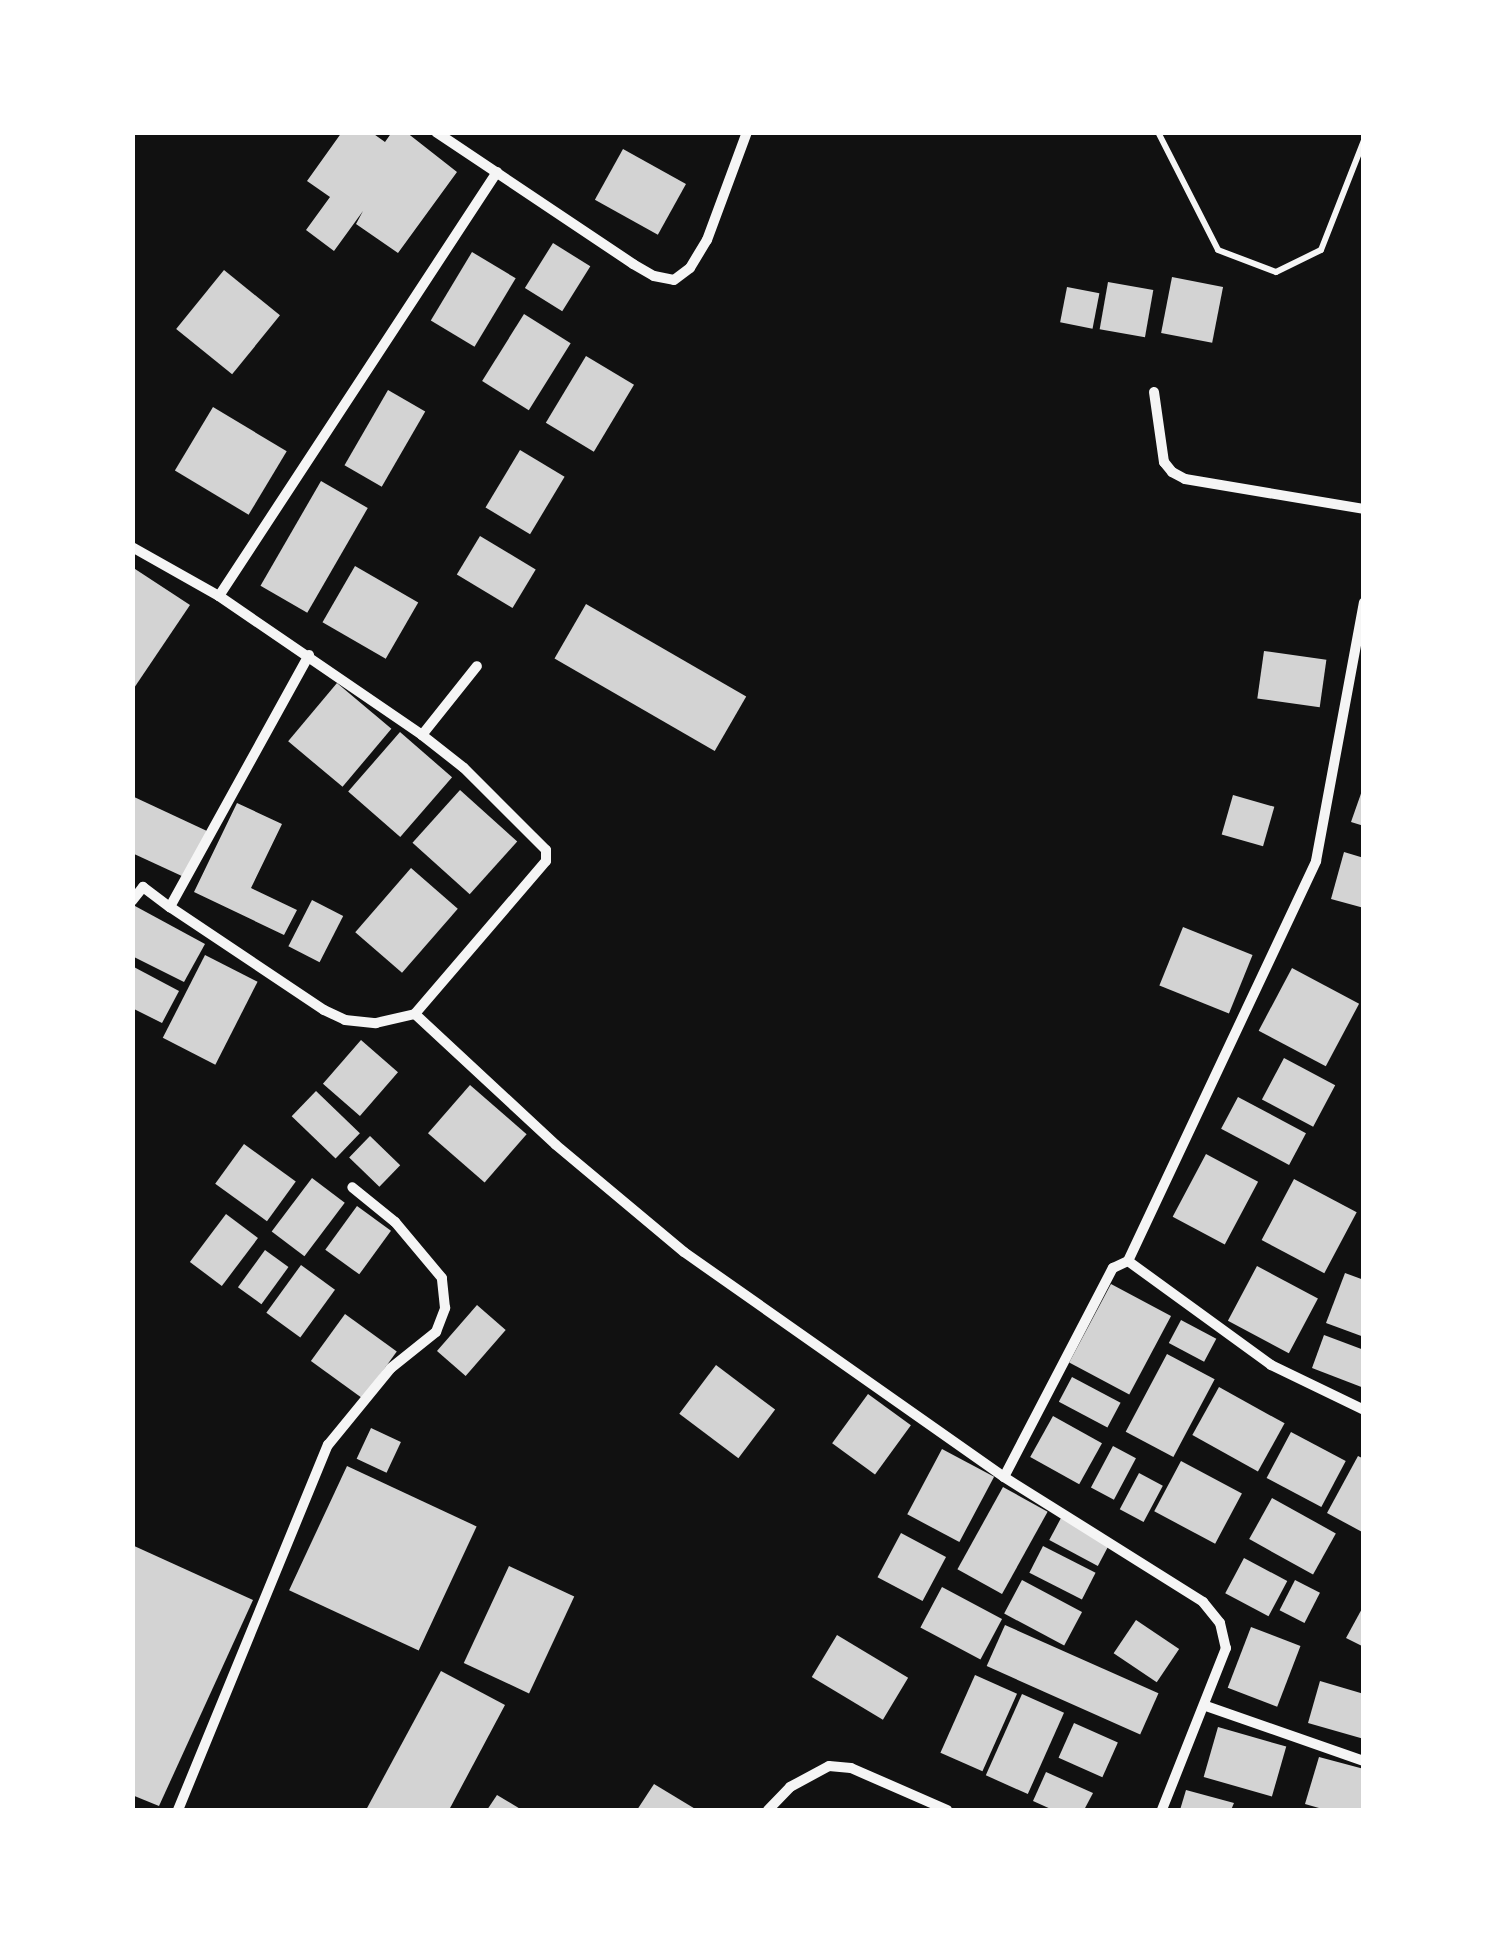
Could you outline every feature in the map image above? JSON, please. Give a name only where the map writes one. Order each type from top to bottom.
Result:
[{"type":"street","points":[[436,132],[633,264],[654,276],[674,280],[690,268],[707,240],[747,132]]},
{"type":"street","points":[[219,596],[497,172]]},
{"type":"street","points":[[1154,392],[1164,462],[1172,472],[1185,479],[1364,509]]},
{"type":"street","points":[[132,547],[219,596],[309,654],[422,735],[464,768],[548,855],[415,1014],[376,1023],[345,1020],[324,1010],[144,887],[132,901]]},
{"type":"street","points":[[1004,1477],[1113,1268],[1128,1262],[1316,861],[1364,602]]},
{"type":"street","points":[[170,907],[309,654]]},
{"type":"street","points":[[422,735],[477,666]]},
{"type":"street","points":[[415,1014],[556,1145],[684,1252],[1004,1477],[1203,1602],[1220,1624],[1226,1648],[1162,1810]]},
{"type":"street","points":[[178,1810],[328,1445],[391,1368],[436,1332],[445,1308],[442,1278],[395,1222],[352,1187]]},
{"type":"street","points":[[1128,1262],[1272,1366],[1364,1410]]},
{"type":"street","points":[[1206,1706],[1364,1761]]},
{"type":"street","points":[[768,1810],[790,1788],[830,1766],[852,1768],[947,1810]]},
{"type":"path","points":[[1158,132],[1218,250],[1276,272],[1322,250],[1364,140]]},
{"type":"building","points":[[342,132],[371,132],[385,142],[392,132],[406,132],[457,172],[398,253],[356,224],[363,211],[334,251],[306,230],[330,197],[307,181]]},
{"type":"building","points":[[623,149],[686,184],[658,235],[595,200]]},
{"type":"building","points":[[553,243],[590,266],[562,311],[525,288]]},
{"type":"building","points":[[472,252],[516,278],[475,347],[431,321]]},
{"type":"building","points":[[224,270],[280,315],[232,374],[176,329]]},
{"type":"building","points":[[1172,277],[1223,287],[1212,343],[1161,333]]},
{"type":"building","points":[[1108,282],[1153,290],[1145,337],[1100,329]]},
{"type":"building","points":[[1067,287],[1099,293],[1093,329],[1060,322]]},
{"type":"building","points":[[524,314],[571,343],[529,410],[482,381]]},
{"type":"building","points":[[586,356],[634,385],[594,452],[546,423]]},
{"type":"building","points":[[388,390],[425,412],[382,487],[344,465]]},
{"type":"building","points":[[213,407],[287,451],[249,515],[175,470]]},
{"type":"building","points":[[520,450],[565,477],[530,534],[485,507]]},
{"type":"building","points":[[321,481],[368,508],[307,613],[260,586]]},
{"type":"building","points":[[480,536],[536,569],[513,608],[457,575]]},
{"type":"building","points":[[355,566],[418,602],[386,659],[322,622]]},
{"type":"building","points":[[132,567],[190,605],[132,691]]},
{"type":"building","points":[[586,604],[746,696],[715,751],[554,659]]},
{"type":"building","points":[[1264,651],[1326,660],[1320,707],[1257,699]]},
{"type":"building","points":[[337,683],[391,729],[343,787],[288,741]]},
{"type":"building","points":[[400,732],[452,777],[400,837],[348,792]]},
{"type":"building","points":[[1364,785],[1364,826],[1351,822]]},
{"type":"building","points":[[460,790],[517,842],[470,894],[412,843]]},
{"type":"building","points":[[1233,795],[1274,807],[1263,846],[1222,834]]},
{"type":"building","points":[[132,796],[207,831],[184,877],[132,853]]},
{"type":"building","points":[[237,803],[282,824],[251,888],[297,910],[284,935],[194,892]]},
{"type":"building","points":[[1344,852],[1364,858],[1364,908],[1331,899]]},
{"type":"building","points":[[411,868],[458,909],[402,973],[355,932]]},
{"type":"building","points":[[312,900],[343,916],[320,962],[288,946]]},
{"type":"building","points":[[135,906],[205,944],[184,982],[132,956]]},
{"type":"building","points":[[1183,927],[1253,955],[1229,1014],[1159,985]]},
{"type":"building","points":[[205,955],[258,982],[215,1065],[163,1038]]},
{"type":"building","points":[[132,966],[179,991],[162,1023],[132,1008]]},
{"type":"building","points":[[1292,968],[1359,1004],[1326,1066],[1259,1031]]},
{"type":"building","points":[[361,1040],[398,1072],[360,1116],[323,1084]]},
{"type":"building","points":[[1284,1058],[1335,1085],[1313,1127],[1262,1099]]},
{"type":"building","points":[[470,1085],[527,1134],[485,1183],[428,1133]]},
{"type":"building","points":[[316,1091],[360,1133],[336,1159],[292,1116]]},
{"type":"building","points":[[1238,1097],[1306,1133],[1289,1165],[1221,1129]]},
{"type":"building","points":[[370,1136],[400,1165],[379,1187],[349,1158]]},
{"type":"building","points":[[244,1144],[296,1182],[267,1221],[215,1184]]},
{"type":"building","points":[[1206,1154],[1258,1182],[1225,1244],[1173,1217]]},
{"type":"building","points":[[312,1178],[345,1203],[304,1256],[272,1232]]},
{"type":"building","points":[[1294,1179],[1357,1212],[1324,1273],[1262,1240]]},
{"type":"building","points":[[357,1206],[391,1231],[359,1274],[325,1250]]},
{"type":"building","points":[[226,1214],[258,1238],[222,1286],[190,1262]]},
{"type":"building","points":[[265,1250],[288,1267],[261,1304],[238,1287]]},
{"type":"building","points":[[301,1265],[335,1290],[300,1337],[266,1313]]},
{"type":"building","points":[[1257,1266],[1318,1298],[1289,1353],[1228,1321]]},
{"type":"building","points":[[1345,1273],[1364,1280],[1364,1337],[1326,1323]]},
{"type":"building","points":[[1111,1284],[1171,1316],[1129,1395],[1069,1363]]},
{"type":"building","points":[[477,1305],[506,1330],[466,1376],[437,1351]]},
{"type":"building","points":[[345,1314],[397,1352],[363,1399],[311,1361]]},
{"type":"building","points":[[1181,1320],[1216,1339],[1204,1362],[1169,1343]]},
{"type":"building","points":[[1324,1335],[1364,1350],[1364,1388],[1312,1368]]},
{"type":"building","points":[[1167,1354],[1215,1379],[1173,1457],[1126,1432]]},
{"type":"building","points":[[716,1365],[775,1410],[738,1458],[679,1414]]},
{"type":"building","points":[[1072,1377],[1121,1403],[1107,1428],[1059,1402]]},
{"type":"building","points":[[1219,1387],[1285,1423],[1258,1471],[1192,1435]]},
{"type":"building","points":[[868,1394],[911,1425],[875,1475],[832,1443]]},
{"type":"building","points":[[1053,1416],[1102,1443],[1079,1484],[1030,1457]]},
{"type":"building","points":[[371,1428],[401,1442],[387,1473],[357,1459]]},
{"type":"building","points":[[1291,1432],[1346,1461],[1321,1507],[1267,1478]]},
{"type":"building","points":[[1113,1446],[1136,1458],[1114,1500],[1091,1487]]},
{"type":"building","points":[[942,1449],[994,1477],[959,1542],[907,1514]]},
{"type":"building","points":[[1358,1456],[1364,1459],[1364,1533],[1327,1513]]},
{"type":"building","points":[[1181,1461],[1242,1493],[1215,1544],[1154,1511]]},
{"type":"building","points":[[347,1466],[477,1526],[419,1651],[289,1590]]},
{"type":"building","points":[[1139,1473],[1163,1486],[1144,1522],[1120,1509]]},
{"type":"building","points":[[1003,1487],[1048,1512],[1002,1594],[957,1569]]},
{"type":"building","points":[[1272,1498],[1336,1533],[1313,1574],[1249,1539]]},
{"type":"building","points":[[1061,1518],[1110,1544],[1098,1566],[1049,1540]]},
{"type":"building","points":[[901,1533],[946,1557],[923,1601],[878,1577]]},
{"type":"building","points":[[132,1545],[253,1600],[159,1806],[132,1795]]},
{"type":"building","points":[[1043,1546],[1096,1573],[1082,1600],[1029,1573]]},
{"type":"building","points":[[1244,1558],[1287,1581],[1268,1616],[1225,1593]]},
{"type":"building","points":[[509,1566],[574,1596],[529,1693],[464,1663]]},
{"type":"building","points":[[1022,1580],[1082,1612],[1064,1645],[1004,1614]]},
{"type":"building","points":[[1295,1580],[1320,1593],[1305,1623],[1280,1610]]},
{"type":"building","points":[[942,1587],[1002,1619],[980,1660],[920,1628]]},
{"type":"building","points":[[1364,1605],[1364,1647],[1346,1638]]},
{"type":"building","points":[[1136,1620],[1179,1649],[1157,1682],[1114,1653]]},
{"type":"building","points":[[1005,1625],[1158,1693],[1140,1734],[987,1666]]},
{"type":"building","points":[[1251,1627],[1300,1646],[1277,1707],[1228,1688]]},
{"type":"building","points":[[837,1635],[908,1678],[883,1720],[812,1677]]},
{"type":"building","points":[[441,1671],[505,1705],[449,1810],[366,1810]]},
{"type":"building","points":[[975,1675],[1017,1694],[982,1771],[940,1753]]},
{"type":"building","points":[[1320,1681],[1364,1694],[1364,1739],[1308,1723]]},
{"type":"building","points":[[1022,1694],[1064,1713],[1028,1794],[986,1775]]},
{"type":"building","points":[[1074,1723],[1118,1743],[1102,1777],[1059,1758]]},
{"type":"building","points":[[1218,1727],[1286,1747],[1272,1797],[1204,1777]]},
{"type":"building","points":[[1319,1757],[1364,1769],[1364,1810],[1326,1810],[1305,1804]]},
{"type":"building","points":[[1046,1772],[1093,1793],[1084,1810],[1053,1810],[1033,1801]]},
{"type":"building","points":[[654,1784],[697,1810],[637,1810]]},
{"type":"building","points":[[1186,1790],[1234,1803],[1231,1810],[1180,1810]]},
{"type":"building","points":[[497,1795],[522,1810],[487,1810]]}]
